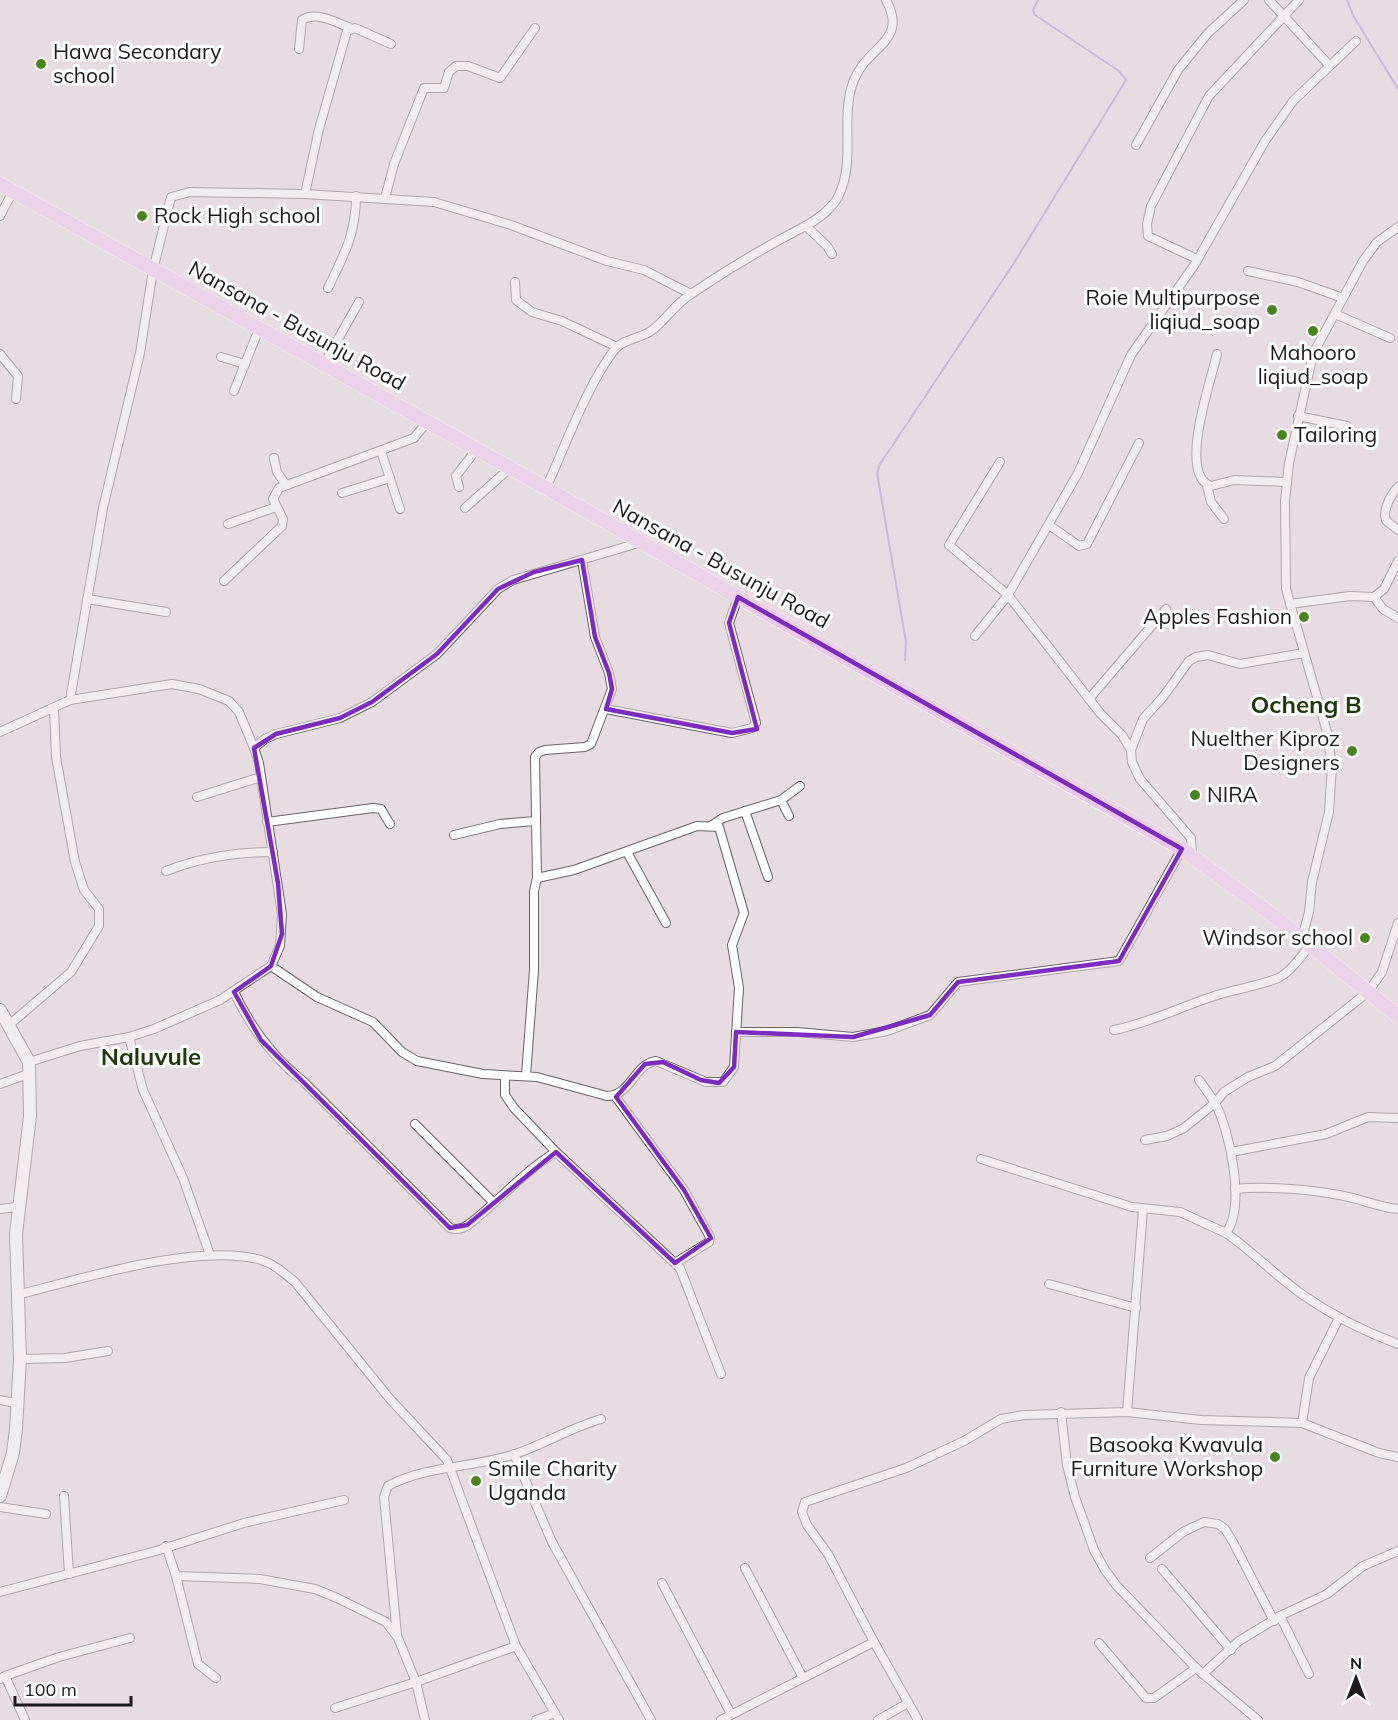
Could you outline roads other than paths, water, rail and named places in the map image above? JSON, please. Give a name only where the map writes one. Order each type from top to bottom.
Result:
[{"type":"main road","name":"Nansana - Busunju Road","points":[[0,184],[642,542],[1187,852],[1306,942],[1398,1016]]},
{"type":"street","points":[[546,488],[590,393],[617,347],[652,330],[691,294],[757,252],[806,226],[827,211],[837,198],[847,170],[852,86],[862,65],[889,37],[893,28],[894,20],[886,0]]},
{"type":"street","points":[[1136,144],[1178,70],[1208,33],[1244,0]]},
{"type":"street","points":[[1269,0],[1328,64]]},
{"type":"street","points":[[1197,259],[1148,236],[1147,224],[1151,206],[1209,96],[1299,0]]},
{"type":"street","points":[[299,49],[302,20],[306,17],[333,20],[391,44]]},
{"type":"street","points":[[305,194],[323,112],[350,28]]},
{"type":"street","points":[[385,198],[394,164],[424,88],[444,88],[449,72],[456,66],[468,66],[500,78],[536,28]]},
{"type":"street","points":[[975,636],[1008,595],[1049,525],[1095,437],[1131,354],[1197,259],[1277,123],[1293,100],[1328,64],[1356,41]]},
{"type":"street","points":[[0,216],[13,191]]},
{"type":"street","points":[[70,700],[103,508],[140,353],[153,270],[171,197],[190,192],[305,194],[434,202],[502,222],[607,261],[644,270],[691,294]]},
{"type":"street","points":[[328,288],[352,238],[356,216],[356,196]]},
{"type":"street","points":[[806,226],[832,254]]},
{"type":"street","points":[[1114,1030],[1145,1023],[1212,996],[1232,993],[1279,977],[1306,942],[1312,882],[1329,812],[1332,766],[1327,732],[1290,604],[1284,574],[1287,482],[1298,416],[1313,354],[1377,242],[1398,227]]},
{"type":"street","points":[[1248,271],[1298,282],[1343,298]]},
{"type":"street","points":[[515,282],[516,300],[531,312],[562,321],[617,347]]},
{"type":"street","points":[[324,364],[359,303]]},
{"type":"street","points":[[1335,314],[1390,338]]},
{"type":"street","points":[[234,391],[259,329]]},
{"type":"street","points":[[0,354],[18,376],[16,399]]},
{"type":"street","points":[[1217,354],[1195,450],[1201,476],[1207,485],[1211,502],[1224,519]]},
{"type":"street","points":[[221,357],[245,364]]},
{"type":"street","points":[[1298,416],[1347,426]]},
{"type":"street","points":[[224,581],[282,526],[283,519],[276,507],[273,495],[286,485],[414,438],[427,422]]},
{"type":"street","points":[[1049,525],[1079,546],[1087,544],[1138,443]]},
{"type":"street","points":[[459,487],[456,476],[476,450]]},
{"type":"street","points":[[381,451],[400,509]]},
{"type":"street","points":[[274,458],[278,472],[286,485]]},
{"type":"street","points":[[1000,462],[949,544],[1008,595],[1089,699],[1122,735],[1131,750]]},
{"type":"street","points":[[465,508],[510,468]]},
{"type":"street","points":[[342,493],[390,478]]},
{"type":"street","points":[[1207,485],[1234,480],[1287,482]]},
{"type":"street","points":[[1398,487],[1388,505],[1386,516],[1389,523],[1398,530]]},
{"type":"street","points":[[228,524],[276,507]]},
{"type":"street","points":[[254,748],[276,734],[340,718],[372,702],[437,654],[498,589],[534,572],[642,542]]},
{"type":"street","points":[[526,1075],[534,970],[534,891],[537,878],[534,769],[538,752],[588,747],[595,741],[612,689],[609,673],[595,637],[582,560]]},
{"type":"street","points":[[1290,604],[1341,596],[1374,597],[1384,589],[1398,561]]},
{"type":"street","points":[[606,709],[732,733],[752,728],[756,723],[729,623],[738,597]]},
{"type":"street","points":[[1374,597],[1383,609],[1398,618]]},
{"type":"street","points":[[87,599],[166,612]]},
{"type":"street","points":[[1089,699],[1166,609]]},
{"type":"street","points":[[736,1032],[797,1032],[853,1037],[887,1031],[930,1015],[958,982],[1119,961],[1187,852],[1191,838],[1140,779],[1132,762],[1131,750],[1143,718],[1189,661],[1196,657],[1208,655],[1240,664],[1304,653]]},
{"type":"street","points":[[0,732],[70,700],[91,698],[157,684],[199,689],[234,706],[254,748],[261,777],[282,914],[282,934],[272,966],[234,992],[199,1011],[129,1037],[96,1042],[28,1068],[0,1084]]},
{"type":"street","points":[[9,1026],[70,972],[99,926],[99,909],[84,890],[75,862],[56,757],[54,708]]},
{"type":"street","points":[[197,797],[261,777]]},
{"type":"street","points":[[712,825],[723,818],[781,800],[800,786]]},
{"type":"street","points":[[781,800],[789,816]]},
{"type":"street","points":[[267,822],[373,808],[381,809],[390,824]]},
{"type":"street","points":[[745,811],[768,877]]},
{"type":"street","points":[[454,835],[500,824],[535,821]]},
{"type":"street","points":[[537,878],[574,870],[693,827],[712,825],[719,827],[722,833],[744,913],[732,945],[739,988],[734,1067],[723,1082],[700,1080],[656,1060],[645,1064],[628,1086],[615,1096]]},
{"type":"street","points":[[166,872],[194,860],[244,852],[273,852]]},
{"type":"street","points":[[627,852],[666,923]]},
{"type":"street","points":[[1146,1140],[1167,1136],[1184,1128],[1215,1103],[1224,1092],[1240,1081],[1275,1066],[1368,992],[1382,972],[1398,923]]},
{"type":"street","points":[[272,966],[317,997],[373,1022],[402,1052],[417,1060],[483,1074],[526,1075],[615,1096],[684,1190],[710,1237],[709,1242],[675,1263]]},
{"type":"street","points":[[234,992],[246,1017],[282,1065],[304,1082],[445,1225],[455,1230],[461,1228],[556,1152]]},
{"type":"street","points":[[0,1010],[28,1068],[30,1116],[27,1156],[17,1207],[20,1359],[13,1453],[0,1496]]},
{"type":"street","points":[[129,1037],[143,1090],[183,1178],[210,1255]]},
{"type":"street","points":[[505,1076],[505,1095],[514,1108],[556,1152],[681,1270],[721,1374]]},
{"type":"street","points":[[1199,1080],[1215,1103],[1231,1152],[1236,1204],[1226,1233]]},
{"type":"street","points":[[1231,1152],[1326,1134],[1368,1117],[1398,1118]]},
{"type":"street","points":[[415,1124],[492,1202]]},
{"type":"street","points":[[981,1159],[1068,1189],[1143,1209],[1180,1212],[1226,1233],[1255,1253],[1304,1296],[1339,1318],[1398,1344]]},
{"type":"street","points":[[1235,1189],[1255,1187],[1340,1195],[1372,1205],[1398,1209]]},
{"type":"street","points":[[0,1209],[17,1207]]},
{"type":"street","points":[[1127,1412],[1143,1209]]},
{"type":"street","points":[[17,1294],[112,1271],[210,1255],[229,1254],[263,1260],[276,1266],[295,1282],[390,1399],[443,1454],[516,1646],[557,1716],[536,1720]]},
{"type":"street","points":[[1049,1284],[1137,1308]]},
{"type":"street","points":[[1302,1423],[1309,1378],[1339,1318]]},
{"type":"street","points":[[20,1359],[65,1358],[108,1351]]},
{"type":"street","points":[[0,1400],[15,1403]]},
{"type":"street","points":[[1060,1412],[1072,1486],[1094,1550],[1117,1586],[1200,1671],[1258,1720]]},
{"type":"street","points":[[918,1720],[828,1554],[807,1525],[802,1512],[805,1502],[906,1468],[964,1441],[1001,1419],[1060,1412],[1127,1412],[1201,1420],[1302,1423],[1379,1453],[1398,1457]]},
{"type":"street","points":[[398,1638],[384,1492],[394,1483],[448,1467],[514,1454],[573,1427],[601,1419]]},
{"type":"street","points":[[514,1454],[552,1542],[651,1720]]},
{"type":"street","points":[[64,1496],[69,1574]]},
{"type":"street","points":[[0,1592],[244,1523],[344,1500]]},
{"type":"street","points":[[0,1507],[46,1514]]},
{"type":"street","points":[[1150,1558],[1183,1532],[1204,1522],[1218,1524],[1225,1528],[1309,1674]]},
{"type":"street","points":[[166,1546],[198,1664],[216,1678]]},
{"type":"street","points":[[1099,1643],[1146,1698],[1154,1698],[1200,1671],[1231,1650],[1239,1641],[1277,1618],[1327,1594],[1368,1563],[1398,1551]]},
{"type":"street","points":[[745,1568],[802,1676]]},
{"type":"street","points":[[1162,1569],[1231,1650]]},
{"type":"street","points":[[176,1576],[252,1579],[315,1589],[386,1623],[398,1638],[416,1682],[425,1720]]},
{"type":"street","points":[[662,1583],[731,1714]]},
{"type":"street","points":[[25,1720],[2,1678],[59,1657],[130,1638]]},
{"type":"street","points":[[721,1720],[802,1676],[874,1642]]},
{"type":"street","points":[[335,1708],[516,1646]]},
{"type":"street","points":[[878,1720],[908,1703]]},
{"type":"waterway","points":[[905,660],[906,642],[877,473],[880,464],[1014,263],[1126,80],[1119,71],[1035,15],[1033,10],[1038,0]]},
{"type":"waterway","points":[[1347,0],[1354,17],[1398,89]]},
{"type":"place","name":"Hawa Secondary school","points":[[41,64]]},
{"type":"place","name":"Rock High school","points":[[142,216]]},
{"type":"place","name":"Roie Multipurpose liqiud_soap","points":[[1272,310]]},
{"type":"place","name":"Mahooro liqiud_soap","points":[[1313,331]]},
{"type":"place","name":"Tailoring","points":[[1282,435]]},
{"type":"place","name":"Apples Fashion","points":[[1304,617]]},
{"type":"place","name":"Nuelther Kiproz Designers","points":[[1352,751]]},
{"type":"place","name":"NIRA","points":[[1195,795]]},
{"type":"place","name":"Windsor school","points":[[1365,938]]},
{"type":"place","name":"Basooka Kwavula Furniture Workshop","points":[[1275,1457]]},
{"type":"place","name":"Smile Charity Uganda","points":[[476,1481]]},
{"type":"district","name":"Ocheng B","points":[[1306,705]]},
{"type":"district","name":"Naluvule","points":[[151,1057]]}]
